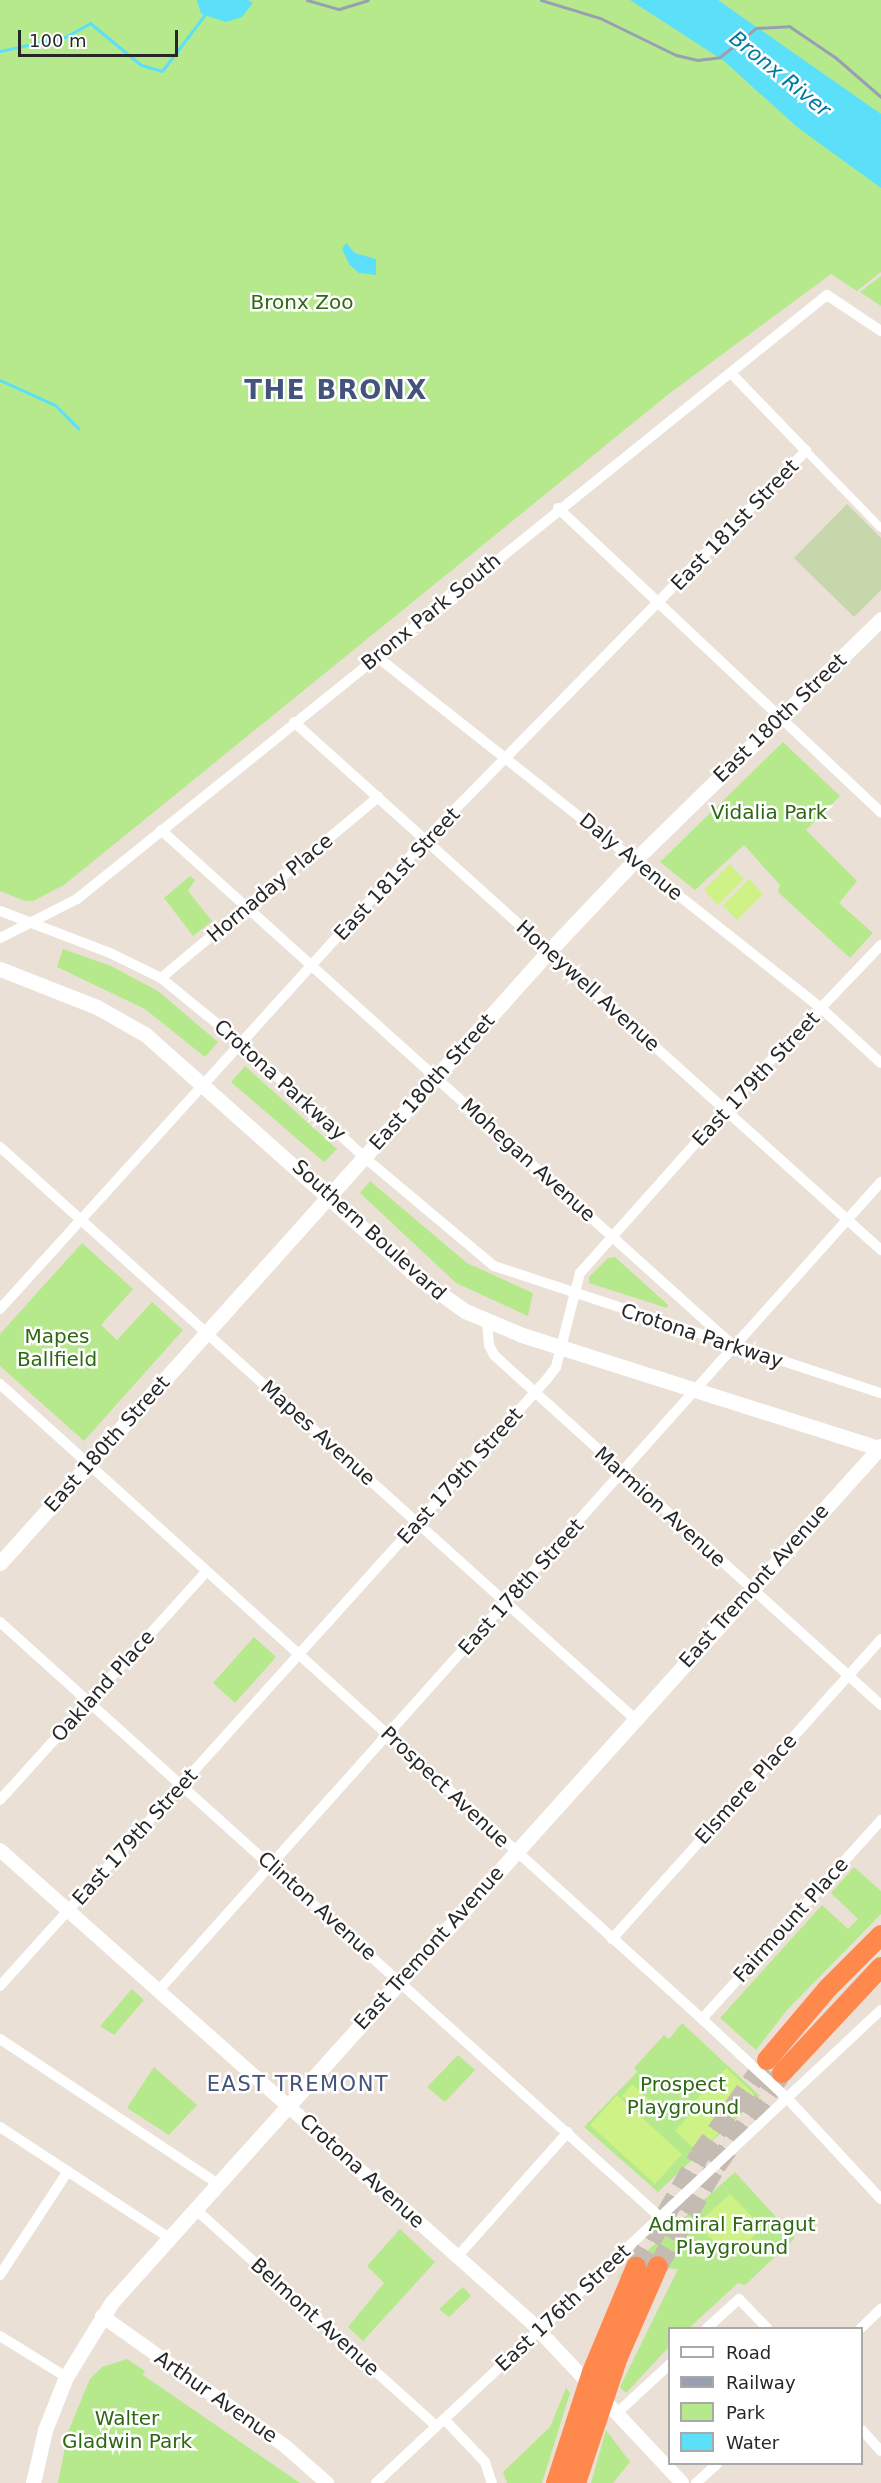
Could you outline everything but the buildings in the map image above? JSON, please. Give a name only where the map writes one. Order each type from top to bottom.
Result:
[{"type":"highway","points":[[881,1935],[822,1995],[774,2066],[881,1967]]},
{"type":"highway","points":[[576,2483],[618,2357],[658,2266]]},
{"type":"highway","points":[[556,2483],[592,2372],[636,2267]]},
{"type":"main road","name":"East 180th Street","points":[[0,1563],[549,951],[635,860],[881,619]]},
{"type":"main road","name":"Southern Boulevard","points":[[0,969],[130,1024],[203,1083],[443,1298],[487,1322],[880,1448]]},
{"type":"main road","name":"East Tremont Avenue","points":[[33,2483],[45,2430],[66,2377],[102,2316],[168,2237],[880,1448]]},
{"type":"street","name":"Bronx Park South","points":[[0,938],[77,899],[558,508],[731,373],[826,295],[881,332]]},
{"type":"street","points":[[731,373],[881,528]]},
{"type":"street","name":"East 181st Street","points":[[0,1309],[426,840],[806,451]]},
{"type":"street","points":[[558,508],[881,813]]},
{"type":"street","name":"Daly Avenue","points":[[376,656],[821,1008],[881,1063]]},
{"type":"street","name":"Honeywell Avenue","points":[[294,722],[881,1250]]},
{"type":"street","name":"Hornaday Place","points":[[161,978],[378,797]]},
{"type":"street","name":"Mohegan Avenue","points":[[161,830],[734,1346]]},
{"type":"street","name":"Crotona Parkway","points":[[0,911],[110,953],[161,978],[242,1044],[364,1157],[484,1260],[514,1275],[881,1392]]},
{"type":"street","name":"East 179th Street","points":[[0,1986],[535,1393],[556,1367],[580,1273],[726,1111],[881,945]]},
{"type":"street","name":"Mapes Avenue","points":[[0,1147],[635,1719]]},
{"type":"street","name":"East 178th Street","points":[[159,1990],[624,1474],[734,1346],[881,1182]]},
{"type":"street","name":"Marmion Avenue","points":[[487,1322],[491,1352],[881,1705]]},
{"type":"street","name":"Prospect Avenue","points":[[0,1384],[702,2019],[787,2098],[881,2199]]},
{"type":"street","name":"Oakland Place","points":[[0,1800],[206,1572]]},
{"type":"street","name":"Clinton Avenue","points":[[0,1622],[400,1980],[660,2217]]},
{"type":"street","name":"Elsmere Place","points":[[612,1939],[881,1640]]},
{"type":"street","name":"Fairmount Place","points":[[702,2019],[881,1820]]},
{"type":"street","name":"Crotona Avenue","points":[[0,1850],[539,2330],[682,2483]]},
{"type":"street","name":"East 176th Street","points":[[376,2483],[881,2010]]},
{"type":"street","points":[[0,2039],[217,2183]]},
{"type":"street","points":[[0,2127],[168,2237]]},
{"type":"street","points":[[457,2257],[568,2132]]},
{"type":"street","points":[[0,2274],[68,2171]]},
{"type":"street","name":"Belmont Avenue","points":[[194,2208],[485,2462],[492,2483]]},
{"type":"street","points":[[708,2327],[739,2299],[766,2327]]},
{"type":"street","points":[[862,2327],[881,2309]]},
{"type":"street","name":"Arthur Avenue","points":[[102,2316],[286,2447],[327,2483]]},
{"type":"street","points":[[0,2336],[66,2377]]},
{"type":"street","points":[[615,2411],[668,2365]]},
{"type":"street","points":[[863,2432],[881,2451]]},
{"type":"street","points":[[696,2483],[715,2465]]},
{"type":"green space","name":"Bronx Zoo","points":[[0,0],[881,0],[881,272],[857,291],[831,274],[670,393],[64,885],[33,901],[25,901],[0,891]]},
{"type":"green space","points":[[881,276],[881,306],[860,292]]},
{"type":"green space","points":[[847,504],[881,538],[881,590],[854,617],[794,558]]},
{"type":"green space","name":"Vidalia Park","points":[[783,742],[840,796],[806,830],[857,881],[839,903],[873,933],[850,958],[778,892],[780,885],[744,845],[695,890],[660,862]]},
{"type":"green space","points":[[730,864],[744,879],[718,905],[704,890]]},
{"type":"green space","points":[[190,876],[195,880],[188,891],[212,921],[193,936],[164,898]]},
{"type":"green space","points":[[749,879],[763,894],[737,920],[723,905]]},
{"type":"green space","points":[[63,949],[111,966],[158,991],[218,1042],[205,1057],[145,1009],[57,967]]},
{"type":"green space","points":[[245,1066],[337,1149],[324,1162],[231,1082]]},
{"type":"green space","points":[[370,1181],[467,1263],[533,1293],[528,1316],[456,1283],[360,1193]]},
{"type":"green space","name":"Mapes Ballfield","points":[[82,1243],[133,1289],[101,1325],[117,1340],[152,1302],[183,1330],[84,1441],[0,1366],[0,1334]]},
{"type":"green space","points":[[615,1257],[668,1305],[667,1308],[589,1283],[589,1277],[608,1258]]},
{"type":"green space","points":[[254,1637],[276,1657],[235,1703],[213,1683]]},
{"type":"green space","points":[[854,1867],[881,1891],[881,1914],[787,2010],[756,2050],[720,2018],[822,1905],[848,1929],[858,1919],[831,1893]]},
{"type":"green space","points":[[132,1989],[144,2000],[114,2035],[100,2026]]},
{"type":"green space","name":"Prospect Playground","points":[[682,2023],[760,2096],[658,2192],[584,2127],[637,2072],[634,2068],[664,2035],[669,2039]]},
{"type":"green space","points":[[458,2055],[475,2070],[445,2102],[427,2087]]},
{"type":"green space","points":[[154,2067],[197,2105],[169,2135],[127,2108]]},
{"type":"green space","points":[[726,2068],[755,2095],[699,2153],[675,2131],[692,2112],[689,2108]]},
{"type":"green space","points":[[632,2084],[654,2104],[643,2115],[622,2096]]},
{"type":"green space","points":[[617,2095],[682,2154],[655,2184],[590,2125]]},
{"type":"green space","name":"Admiral Farragut Playground","points":[[735,2172],[795,2238],[745,2285],[738,2283],[690,2327],[668,2327],[668,2348],[626,2393],[620,2387],[678,2269],[643,2266],[617,2278]]},
{"type":"green space","points":[[730,2194],[762,2227],[746,2244],[730,2247],[718,2245],[696,2225]]},
{"type":"green space","points":[[400,2229],[435,2262],[363,2341],[348,2327],[384,2283],[367,2266]]},
{"type":"green space","points":[[463,2287],[471,2296],[449,2317],[439,2309]]},
{"type":"green space","name":"Walter Gladwin Park","points":[[127,2359],[145,2371],[143,2375],[300,2483],[58,2483],[68,2432],[90,2379],[102,2367]]},
{"type":"green space","points":[[566,2388],[570,2393],[542,2483],[507,2483],[503,2472],[550,2427]]},
{"type":"green space","points":[[606,2430],[630,2462],[613,2483],[591,2483]]},
{"type":"water","points":[[197,0],[248,0],[253,3],[242,17],[226,22],[201,14]]},
{"type":"water","name":"Bronx River","points":[[630,0],[718,0],[881,114],[881,188],[797,127],[724,61]]},
{"type":"water","points":[[346,243],[355,253],[376,259],[376,275],[359,273],[349,264],[342,249]]},
{"type":"waterway","points":[[0,51],[65,37],[90,23],[141,65],[162,71],[206,13]]},
{"type":"waterway","points":[[0,380],[55,405],[78,428]]},
{"type":"tunnel","points":[[636,2267],[699,2156],[767,2060]]},
{"type":"tunnel","points":[[658,2266],[716,2166],[782,2073]]},
{"type":"railway","points":[[307,0],[339,9],[368,0]]},
{"type":"railway","points":[[541,0],[600,18],[676,55],[697,60],[720,57],[756,28],[789,26],[836,58],[881,97]]},
{"type":"district","name":"THE BRONX","points":[[336,391]]},
{"type":"district","name":"EAST TREMONT","points":[[298,2084]]}]
